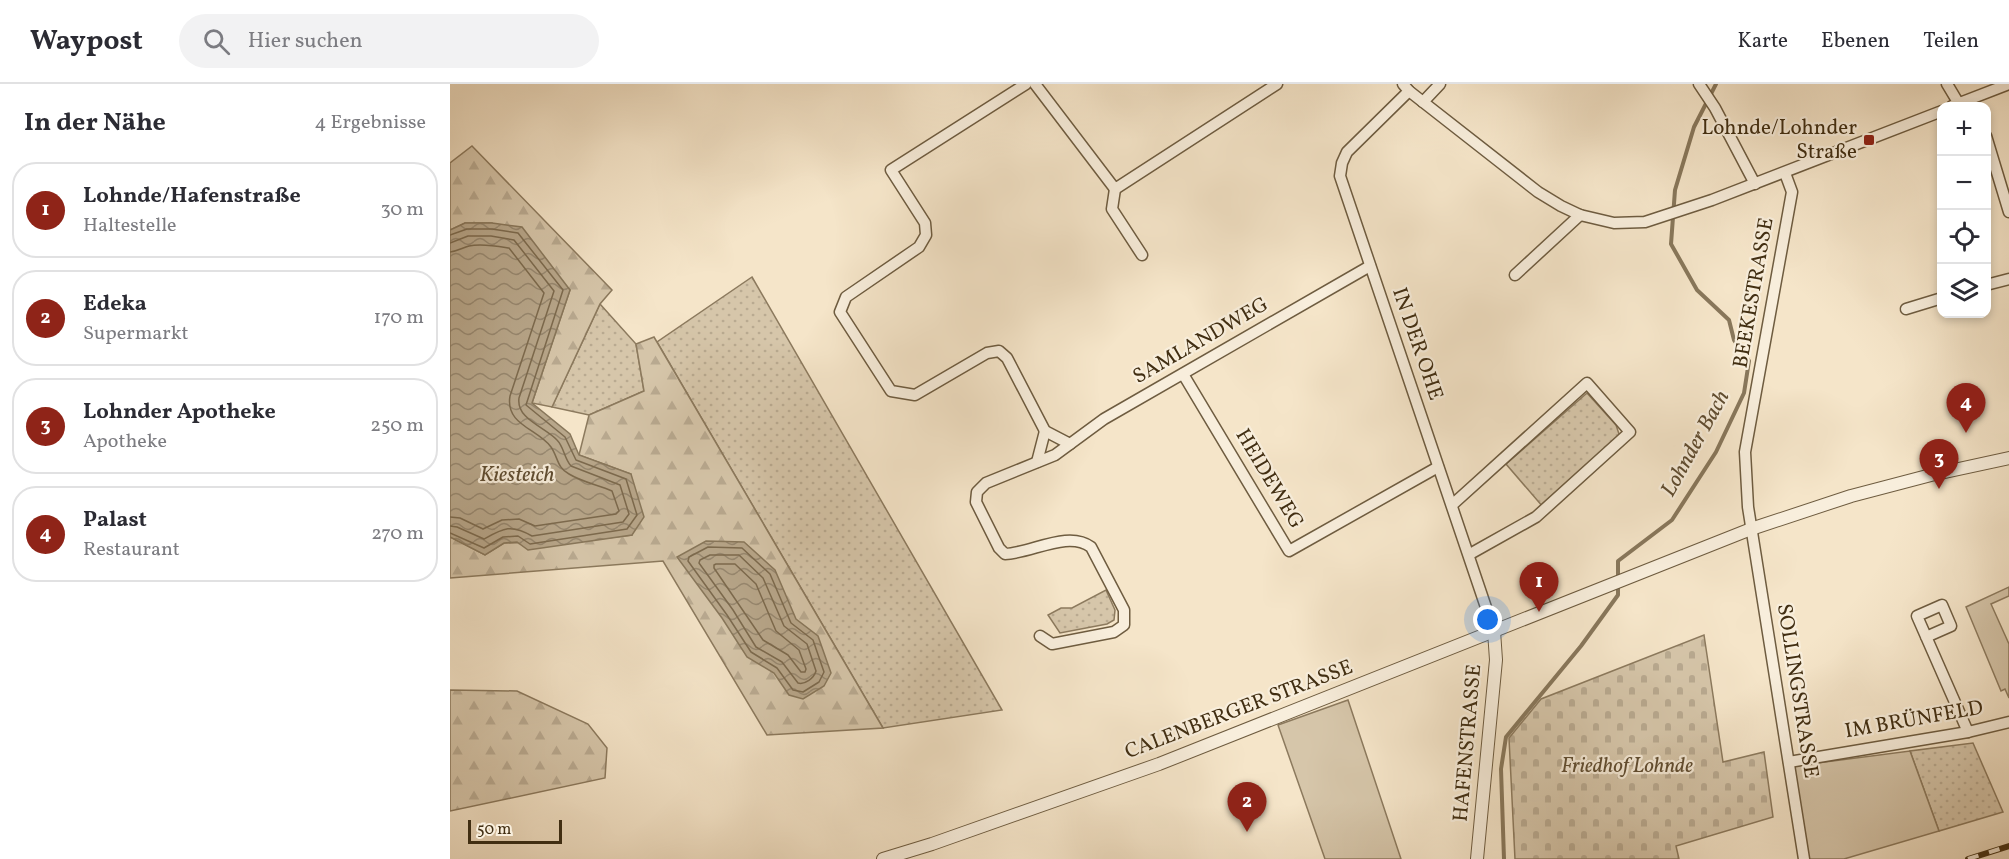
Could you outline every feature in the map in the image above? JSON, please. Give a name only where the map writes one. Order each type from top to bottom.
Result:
[{"type":"street","points":[[1026,84],[891,170],[925,223],[926,236],[919,247],[846,297],[840,312],[891,391],[915,395],[987,352],[999,351],[1007,358],[1045,431],[1070,444]]},
{"type":"street","points":[[1035,84],[1115,189],[1112,209],[1142,255]]},
{"type":"street","points":[[1115,189],[1277,84]]},
{"type":"street","points":[[1423,102],[1440,84]]},
{"type":"street","points":[[1947,84],[1955,102]]},
{"type":"street","points":[[1977,102],[2009,84]]},
{"type":"street","points":[[1406,87],[1538,192],[1580,215],[1614,223],[1645,222],[1666,215],[1785,173],[1937,113]]},
{"type":"street","name":"IN DER OHE","points":[[1406,87],[1347,152],[1340,176],[1494,631]]},
{"type":"street","points":[[1702,88],[1755,184]]},
{"type":"street","points":[[1991,153],[2009,212]]},
{"type":"street","name":"BEEKESTRASSE","points":[[1751,529],[1745,452],[1792,192],[1785,173]]},
{"type":"street","points":[[1515,275],[1580,215]]},
{"type":"street","name":"SAMLANDWEG","points":[[1040,636],[1052,644],[1114,632],[1124,625],[1124,610],[1091,547],[1084,542],[1071,539],[1015,554],[1005,554],[999,548],[976,502],[977,492],[986,483],[1055,455],[1104,419],[1370,266]]},
{"type":"street","points":[[1991,284],[2009,279]]},
{"type":"street","points":[[1906,309],[1937,299]]},
{"type":"street","name":"HEIDEWEG","points":[[1183,374],[1289,551],[1438,467]]},
{"type":"street","points":[[1452,505],[1587,383],[1630,432],[1536,517],[1470,555]]},
{"type":"street","points":[[1037,462],[1045,431]]},
{"type":"street","points":[[1751,529],[1851,496],[2009,458]]},
{"type":"street","name":"CALENBERGER STRASSE","points":[[883,859],[1159,764],[1751,529]]},
{"type":"street","name":"SOLLINGSTRASSE","points":[[1751,529],[1804,859]]},
{"type":"street","name":"HAFENSTRASSE","points":[[1477,859],[1496,660],[1494,631]]},
{"type":"street","points":[[1926,637],[1968,732]]},
{"type":"street","name":"IM BRÜNFELD","points":[[1789,762],[1968,732],[2009,722]]},
{"type":"green space","points":[[472,146],[612,290],[600,304],[552,407],[532,403],[570,290],[492,223],[465,223],[450,230],[450,163]]},
{"type":"green space","points":[[752,277],[1002,710],[883,728],[657,342]]},
{"type":"green space","points":[[600,304],[636,344],[644,391],[589,415],[552,407]]},
{"type":"green space","points":[[654,337],[883,728],[767,735],[663,561],[450,578],[450,537],[485,555],[504,543],[582,541],[632,535],[631,474],[579,455],[589,415],[644,391],[636,344]]},
{"type":"green space","points":[[1587,393],[1616,425],[1620,437],[1543,507],[1506,464]]},
{"type":"green space","points":[[2009,587],[2009,596],[1991,604],[2009,644],[2009,698],[2005,689],[2001,691],[1966,607]]},
{"type":"green space","points":[[1106,590],[1115,610],[1114,620],[1107,624],[1060,633],[1048,615],[1061,608],[1072,608]]},
{"type":"green space","name":"Friedhof Lohnde","points":[[1704,635],[1723,762],[1764,752],[1773,817],[1676,846],[1679,859],[1515,859],[1509,738],[1541,699]]},
{"type":"green space","points":[[450,690],[517,691],[588,724],[607,748],[605,778],[450,811]]},
{"type":"green space","points":[[1348,700],[1401,859],[1325,859],[1278,725]]},
{"type":"green space","points":[[1973,743],[2003,812],[1939,831],[1910,751]]},
{"type":"green space","points":[[1910,751],[1939,831],[1844,859],[1807,859],[1794,766]]},
{"type":"water","name":"Kiesteich","points":[[465,223],[492,223],[522,227],[570,290],[532,403],[570,434],[579,455],[631,474],[644,517],[632,535],[528,550],[517,542],[504,543],[485,555],[450,537],[450,230]]},
{"type":"water","points":[[706,541],[744,542],[775,570],[796,619],[818,636],[831,673],[824,686],[803,699],[789,695],[774,673],[747,657],[722,618],[677,557]]},
{"type":"waterway","name":"Lohnder Bach","points":[[1504,859],[1501,769],[1506,737],[1581,646],[1618,595],[1618,561],[1672,520],[1716,452],[1744,393],[1749,361],[1734,340],[1729,320],[1697,290],[1671,244],[1675,190],[1694,127],[1716,84]]},
{"type":"railway","points":[[1968,859],[2009,846]]},
{"type":"place","name":"Lohnde/Lohnder Straße","points":[[1869,140]]},
{"type":"place","name":"Palast","points":[[1966,433]]},
{"type":"place","name":"Lohnder Apotheke","points":[[1939,489]]},
{"type":"place","name":"Lohnde/Hafenstraße","points":[[1539,612]]},
{"type":"place","name":"Edeka","points":[[1247,832]]}]
